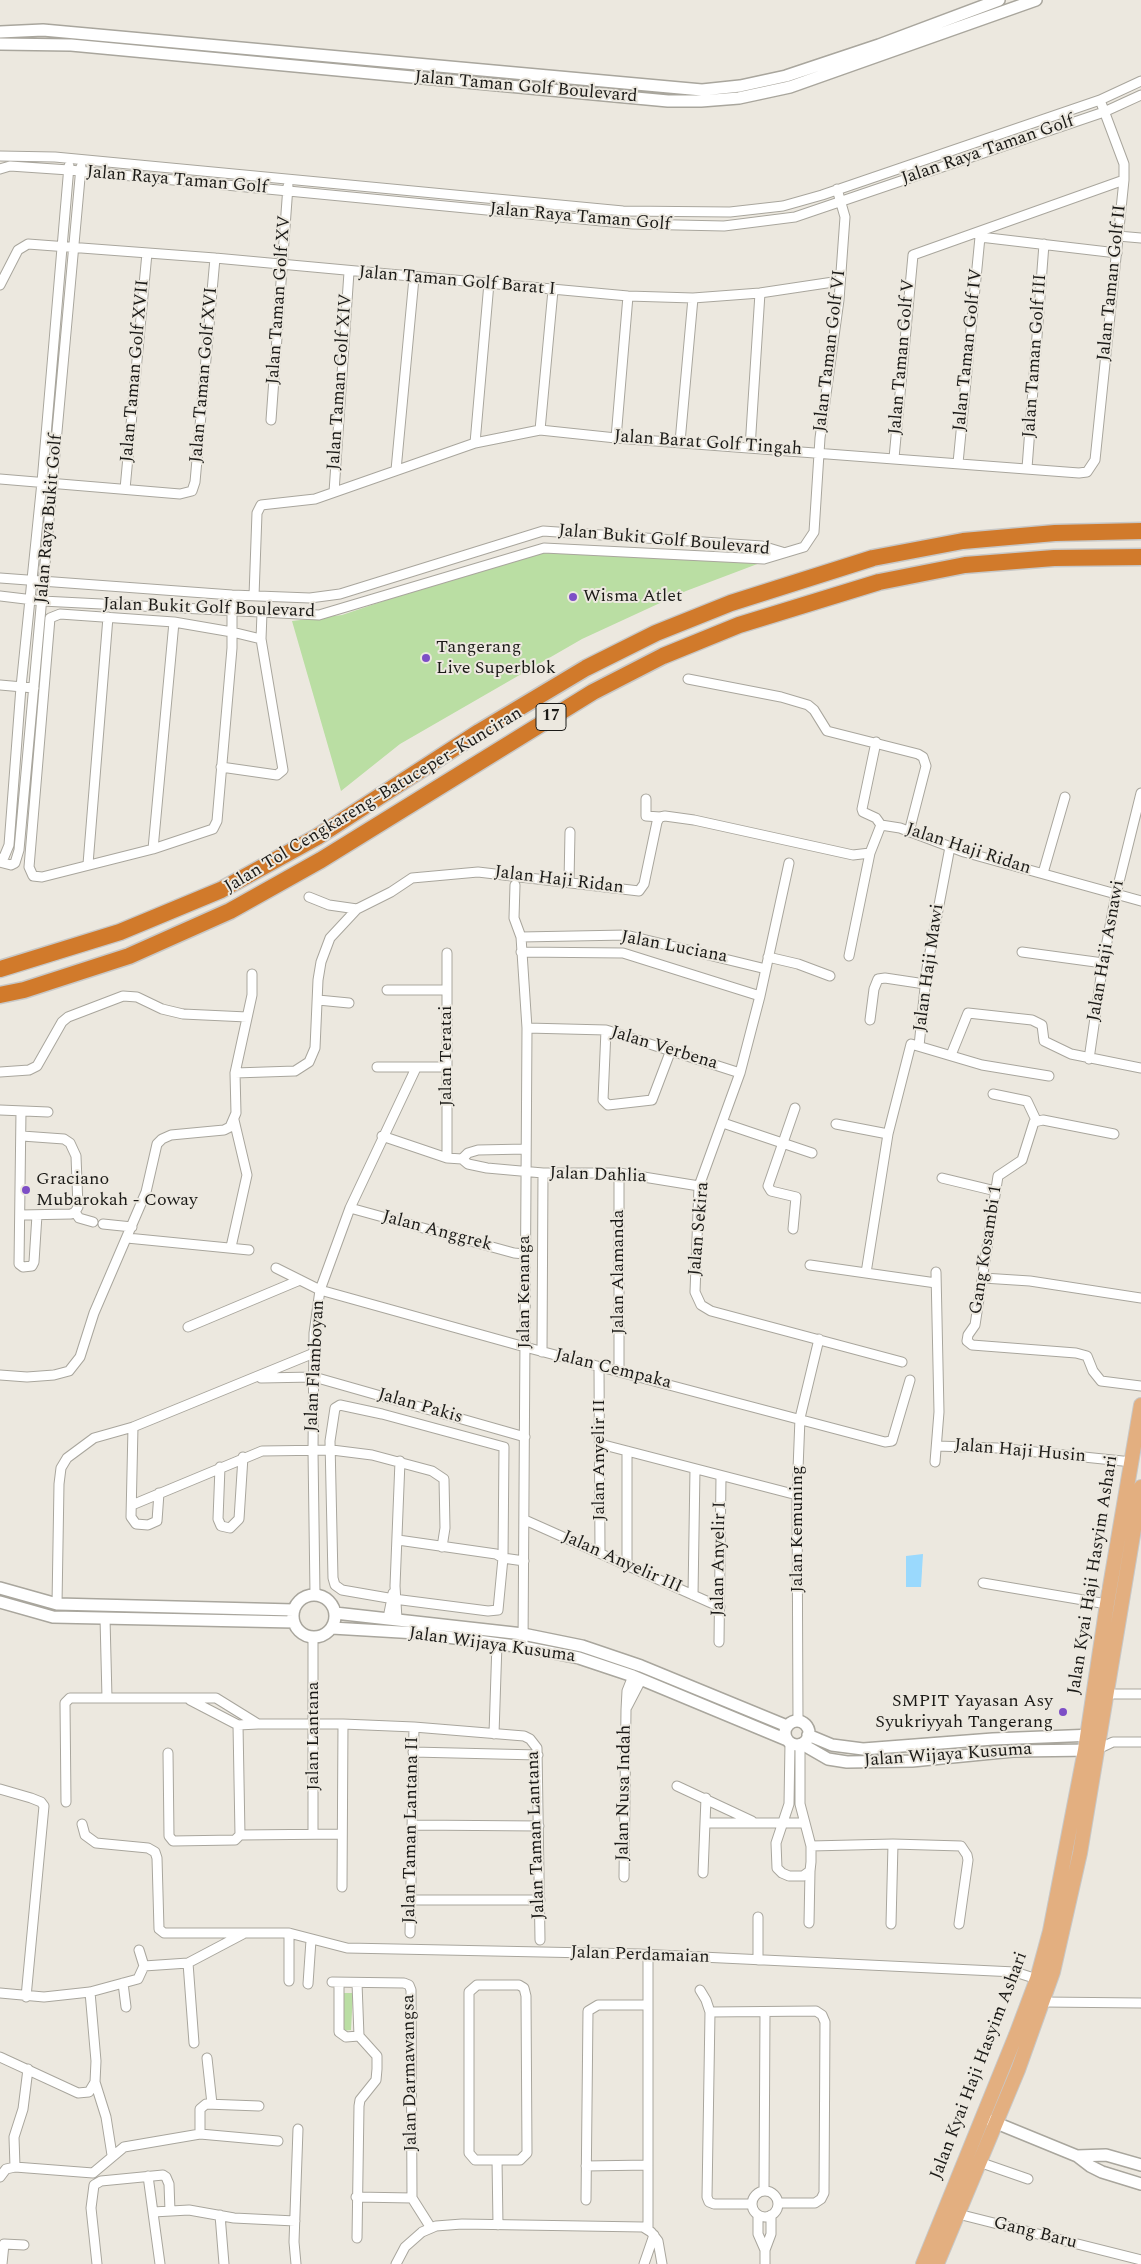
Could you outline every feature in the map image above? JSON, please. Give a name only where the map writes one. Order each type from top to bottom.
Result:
[{"type":"highway","name":"Jalan Tol Cengkareng–Batuceper–Kunciran","points":[[0,969],[120,932],[221,890],[317,837],[479,732],[586,668],[656,633],[731,603],[873,558],[963,541],[1055,533],[1141,531]]},
{"type":"highway","name":"Jalan Tol Cengkareng–Batuceper–Kunciran","points":[[0,995],[24,990],[128,956],[230,911],[321,860],[489,754],[593,692],[664,656],[739,624],[879,582],[965,565],[1054,558],[1141,557]]},
{"type":"main road","name":"Jalan Kyai Haji Hasyim Ashari","points":[[937,2264],[1044,2002],[1063,1932],[1076,1873],[1094,1735],[1107,1604],[1141,1405]]},
{"type":"main road","name":"Jalan Kyai Haji Hasyim Ashari","points":[[1094,1735],[1107,1694],[1139,1514],[1141,1487]]},
{"type":"main road","name":"Jalan Kyai Haji Hasyim Ashari","points":[[922,2264],[983,2118],[1037,1979],[1092,1750]]},
{"type":"street","name":"Jalan Taman Golf Boulevard","points":[[0,44],[71,39],[702,90],[740,86],[786,76],[879,46],[999,0]]},
{"type":"street","name":"Jalan Taman Golf Boulevard","points":[[0,32],[43,30],[71,39],[658,100],[701,102],[739,98],[790,87],[884,56],[1036,0]]},
{"type":"street","name":"Jalan Raya Taman Golf","points":[[0,156],[6,154],[70,158],[288,180],[660,213],[730,212],[783,206],[837,190],[1100,100],[1141,81]]},
{"type":"street","name":"Jalan Raya Taman Golf","points":[[0,169],[10,166],[69,170],[660,226],[724,226],[795,216],[841,202],[1104,112],[1141,95]]},
{"type":"street","name":"Jalan Taman Golf II","points":[[1091,469],[1096,460],[1124,180],[1124,164],[1100,100]]},
{"type":"street","name":"Jalan Raya Bukit Golf","points":[[70,158],[42,482],[21,687],[9,846],[0,861],[11,865],[14,863],[19,850],[81,159]]},
{"type":"street","name":"Jalan Taman Golf XV","points":[[271,420],[288,180]]},
{"type":"street","points":[[978,234],[1124,180]]},
{"type":"street","name":"Jalan Taman Golf VI","points":[[782,552],[804,548],[812,538],[840,281],[845,216],[837,190]]},
{"type":"street","points":[[978,234],[1117,253]]},
{"type":"street","name":"Jalan Taman Golf V","points":[[894,458],[913,255],[978,234]]},
{"type":"street","name":"Jalan Taman Golf IV","points":[[958,462],[978,234]]},
{"type":"street","points":[[1118,236],[1141,238]]},
{"type":"street","name":"Jalan Taman Golf Barat I","points":[[0,285],[18,250],[28,244],[215,258],[283,266],[628,296],[692,298],[760,293],[840,281]]},
{"type":"street","name":"Jalan Taman Golf III","points":[[1027,468],[1044,244]]},
{"type":"street","name":"Jalan Taman Golf XVII","points":[[125,490],[147,253]]},
{"type":"street","name":"Jalan Taman Golf XVI","points":[[125,490],[180,494],[192,492],[195,482],[215,258]]},
{"type":"street","name":"Jalan Taman Golf XIV","points":[[334,492],[349,272]]},
{"type":"street","points":[[396,470],[414,278]]},
{"type":"street","points":[[475,443],[489,283]]},
{"type":"street","points":[[540,430],[554,290]]},
{"type":"street","points":[[750,448],[760,293]]},
{"type":"street","points":[[616,438],[628,296]]},
{"type":"street","points":[[680,442],[692,298]]},
{"type":"street","name":"Jalan Barat Golf Tingah","points":[[254,596],[259,506],[269,502],[309,500],[475,443],[540,430],[616,438],[958,462],[1079,474],[1091,469]]},
{"type":"street","points":[[0,479],[125,490]]},
{"type":"street","name":"Jalan Bukit Golf Boulevard","points":[[0,578],[232,595],[310,598],[340,594],[543,531],[762,546],[782,552]]},
{"type":"street","name":"Jalan Bukit Golf Boulevard","points":[[0,596],[42,602],[306,615],[327,613],[544,548],[764,559],[782,552]]},
{"type":"street","points":[[232,595],[232,632],[217,821],[213,829],[153,849],[42,877],[33,876],[30,872],[50,618],[57,615],[174,622],[232,632],[261,639]]},
{"type":"street","points":[[221,767],[278,775],[282,772],[261,639],[262,613]]},
{"type":"street","points":[[88,864],[108,618]]},
{"type":"street","points":[[153,849],[174,622]]},
{"type":"street","points":[[688,679],[781,697],[808,706],[814,710],[827,731],[918,754],[925,761],[925,772],[909,832]]},
{"type":"street","points":[[0,685],[34,688]]},
{"type":"street","points":[[876,742],[862,809],[863,812],[876,818],[881,825]]},
{"type":"street","name":"Jalan Haji Asnawi","points":[[1089,1059],[1102,962],[1116,894],[1141,793]]},
{"type":"street","points":[[1043,873],[1065,797]]},
{"type":"street","points":[[646,799],[646,816],[672,816],[694,820],[853,855],[870,853]]},
{"type":"street","name":"Jalan Haji Ridan","points":[[235,1073],[282,1072],[303,1067],[309,1062],[315,1048],[321,962],[330,938],[357,909],[391,892],[412,878],[427,875],[478,872],[569,881],[635,891],[642,889],[660,817]]},
{"type":"street","name":"Jalan Haji Ridan","points":[[849,956],[870,853],[881,825],[891,825],[950,847],[1141,901]]},
{"type":"street","points":[[569,881],[570,832]]},
{"type":"street","name":"Jalan Haji Mawi","points":[[950,847],[925,984],[919,1046],[982,1065],[1049,1076]]},
{"type":"street","name":"Jalan Sekira","points":[[788,863],[760,996],[740,1073],[699,1186],[695,1292],[701,1305],[711,1311],[902,1362]]},
{"type":"street","name":"Jalan Kenanga","points":[[515,885],[514,918],[521,937],[527,1028],[523,1647]]},
{"type":"street","points":[[309,897],[329,905],[357,909]]},
{"type":"street","points":[[623,953],[626,936]]},
{"type":"street","name":"Jalan Luciana","points":[[521,937],[626,936],[766,969]]},
{"type":"street","name":"Jalan Luciana","points":[[521,952],[623,953],[760,996]]},
{"type":"street","points":[[1022,952],[1102,962]]},
{"type":"street","name":"Jalan Teratai","points":[[447,953],[447,1158]]},
{"type":"street","points":[[768,957],[798,964],[830,976]]},
{"type":"street","points":[[231,1247],[247,1174],[234,1120],[237,1097],[235,1073],[252,995],[252,974]]},
{"type":"street","points":[[870,1020],[874,989],[878,979],[885,978],[925,984]]},
{"type":"street","points":[[387,990],[447,990]]},
{"type":"street","points":[[0,1072],[29,1070],[37,1066],[62,1022],[68,1017],[123,996],[137,997],[162,1009],[183,1014],[247,1017]]},
{"type":"street","points":[[318,1000],[349,1003]]},
{"type":"street","points":[[951,1055],[968,1013],[1038,1022],[1043,1028],[1046,1043],[1071,1054],[1089,1059],[1141,1068]]},
{"type":"street","name":"Jalan Verbena","points":[[527,1028],[606,1030],[740,1073]]},
{"type":"street","points":[[606,1030],[603,1100],[608,1104],[652,1100],[670,1050]]},
{"type":"street","points":[[866,1273],[888,1134],[910,1045],[919,1046]]},
{"type":"street","points":[[377,1067],[447,1067]]},
{"type":"street","name":"Jalan Flamboyan","points":[[315,1594],[314,1353],[320,1290],[350,1208],[382,1136],[416,1068]]},
{"type":"street","points":[[993,1094],[1027,1101],[1036,1120],[1114,1134]]},
{"type":"street","points":[[793,1229],[796,1197],[771,1191],[768,1188],[795,1108]]},
{"type":"street","points":[[0,1110],[48,1112]]},
{"type":"street","points":[[21,1111],[19,1264],[23,1267],[32,1266],[34,1262],[37,1215]]},
{"type":"street","points":[[0,1375],[27,1377],[54,1375],[69,1371],[80,1357],[94,1313],[146,1192],[157,1144],[162,1139],[171,1136],[224,1130],[230,1127],[234,1120]]},
{"type":"street","name":"Gang Kosambi 1","points":[[1036,1120],[1032,1125],[1025,1155],[1022,1160],[1000,1173],[975,1325],[968,1335],[967,1341],[972,1346],[1076,1353],[1087,1356],[1093,1371],[1101,1381],[1141,1386]]},
{"type":"street","points":[[723,1123],[812,1153]]},
{"type":"street","points":[[836,1124],[888,1134]]},
{"type":"street","points":[[21,1215],[71,1214],[78,1207],[75,1149],[64,1139],[22,1136]]},
{"type":"street","points":[[382,1136],[447,1158],[462,1159],[468,1153],[478,1150],[526,1149]]},
{"type":"street","name":"Jalan Dahlia","points":[[462,1159],[468,1164],[526,1172],[619,1173],[699,1186]]},
{"type":"street","points":[[542,1352],[543,1173]]},
{"type":"street","name":"Jalan Alamanda","points":[[618,1371],[619,1173]]},
{"type":"street","points":[[942,1178],[996,1191]]},
{"type":"street","name":"Jalan Anggrek","points":[[350,1208],[525,1254]]},
{"type":"street","points":[[75,1212],[79,1218],[93,1222]]},
{"type":"street","points":[[103,1224],[132,1227]]},
{"type":"street","points":[[127,1238],[247,1247]]},
{"type":"street","points":[[810,1264],[936,1283]]},
{"type":"street","name":"Jalan Cempaka","points":[[276,1268],[320,1290],[525,1348],[890,1442],[910,1380]]},
{"type":"street","points":[[935,1462],[939,1412],[936,1272]]},
{"type":"street","points":[[983,1278],[1030,1281],[1141,1298]]},
{"type":"street","points":[[188,1327],[300,1280]]},
{"type":"street","name":"Jalan Kemuning","points":[[798,1721],[797,1495],[800,1418],[819,1339]]},
{"type":"street","points":[[57,1604],[59,1484],[61,1468],[67,1458],[77,1448],[94,1438],[133,1427],[314,1353]]},
{"type":"street","name":"Jalan Anyelir II","points":[[599,1367],[600,1553]]},
{"type":"street","name":"Jalan Pakis","points":[[254,1378],[314,1377],[525,1437]]},
{"type":"street","points":[[382,1414],[387,1398]]},
{"type":"street","points":[[346,1405],[504,1447],[500,1605],[495,1612],[394,1599],[342,1590],[334,1583],[332,1450],[330,1441],[333,1417],[337,1406],[346,1405]]},
{"type":"street","points":[[133,1427],[131,1517],[136,1524],[155,1524],[159,1517],[159,1493]]},
{"type":"street","points":[[600,1444],[797,1495]]},
{"type":"street","name":"Jalan Haji Husin","points":[[937,1446],[997,1448],[1132,1462]]},
{"type":"street","points":[[132,1505],[243,1457],[262,1451],[313,1452],[332,1450],[400,1461],[432,1471],[444,1479],[445,1528],[442,1547]]},
{"type":"street","name":"Jalan Anyelir II","points":[[627,1451],[627,1565]]},
{"type":"street","points":[[220,1467],[218,1519],[221,1526],[230,1528],[239,1519],[243,1457]]},
{"type":"street","points":[[393,1618],[398,1540],[400,1461]]},
{"type":"street","points":[[693,1595],[695,1469]]},
{"type":"street","name":"Jalan Anyelir I","points":[[719,1642],[722,1476]]},
{"type":"street","name":"Jalan Anyelir III","points":[[525,1520],[720,1607]]},
{"type":"street","points":[[398,1540],[524,1557]]},
{"type":"street","points":[[983,1583],[1107,1604]]},
{"type":"street","points":[[0,1588],[57,1604],[294,1610]]},
{"type":"street","points":[[315,1594],[330,1601],[335,1613],[332,1628],[326,1634],[313,1637],[301,1633],[294,1622],[294,1610],[300,1600],[315,1594]]},
{"type":"street","points":[[0,1602],[45,1616],[294,1622]]},
{"type":"street","name":"Jalan Wijaya Kusuma","points":[[335,1613],[523,1634],[582,1646],[620,1658],[787,1726]]},
{"type":"street","points":[[105,1618],[107,1698]]},
{"type":"street","name":"Jalan Wijaya Kusuma","points":[[332,1628],[417,1633],[523,1647],[579,1658],[637,1678],[798,1741],[828,1759],[847,1762],[912,1761],[995,1752],[1092,1750]]},
{"type":"street","name":"Jalan Lantana","points":[[313,1637],[313,1834]]},
{"type":"street","points":[[494,1734],[496,1643]]},
{"type":"street","name":"Jalan Nusa Indah","points":[[624,1877],[626,1710],[637,1678]]},
{"type":"street","points":[[1107,1694],[1141,1694]]},
{"type":"street","points":[[187,1698],[238,1725],[240,1835]]},
{"type":"street","points":[[66,1802],[66,1700],[216,1698],[258,1724]]},
{"type":"street","points":[[798,1741],[785,1733],[787,1726],[792,1722],[798,1721],[806,1726],[798,1741],[789,1804],[776,1843],[777,1868],[789,1876],[803,1876],[810,1871]]},
{"type":"street","name":"Jalan Taman Lantana","points":[[238,1725],[314,1723],[414,1727],[530,1739],[537,1748],[538,1755],[540,1940]]},
{"type":"street","points":[[342,1887],[343,1724]]},
{"type":"street","name":"Jalan Taman Lantana II","points":[[410,1933],[414,1727]]},
{"type":"street","points":[[1094,1735],[1113,1742],[1141,1742]]},
{"type":"street","name":"Jalan Wijaya Kusuma","points":[[798,1741],[863,1749],[993,1739],[1094,1735]]},
{"type":"street","points":[[993,1739],[995,1752]]},
{"type":"street","points":[[798,1741],[800,1804],[803,1824],[810,1846],[809,1923]]},
{"type":"street","points":[[1092,1750],[1113,1742]]},
{"type":"street","points":[[414,1752],[538,1755]]},
{"type":"street","points":[[168,1753],[168,1836],[172,1841],[235,1840],[240,1835],[342,1834]]},
{"type":"street","points":[[677,1786],[706,1798],[754,1823]]},
{"type":"street","points":[[0,1789],[31,1798],[41,1802],[44,1806],[26,1997]]},
{"type":"street","points":[[703,1873],[706,1798]]},
{"type":"street","points":[[705,1823],[803,1824]]},
{"type":"street","name":"Jalan Perdamaian","points":[[82,1824],[90,1840],[96,1843],[148,1848],[155,1852],[157,1858],[160,1932],[289,1933],[347,1948],[639,1954],[1015,1972],[1037,1979]]},
{"type":"street","points":[[412,1825],[539,1826]]},
{"type":"street","points":[[891,1924],[893,1844]]},
{"type":"street","points":[[810,1846],[956,1844],[964,1849],[968,1860],[959,1924]]},
{"type":"street","points":[[411,1900],[540,1900]]},
{"type":"street","points":[[758,1917],[758,1960]]},
{"type":"street","points":[[289,1933],[289,1981]]},
{"type":"street","points":[[144,1966],[188,1963],[244,1934]]},
{"type":"street","points":[[308,1984],[311,1940]]},
{"type":"street","points":[[0,1993],[26,1997],[44,1997],[90,1992],[138,1979],[144,1966],[139,1950]]},
{"type":"street","points":[[644,2264],[651,2232],[648,2166],[648,1961]]},
{"type":"street","points":[[188,1963],[194,2043]]},
{"type":"street","name":"Jalan Darmawangsa","points":[[357,2238],[356,2197],[359,2106],[364,2095],[376,2080],[377,2056],[359,2036],[346,2037],[340,2032],[336,1982],[404,1983],[409,1985],[411,1990],[412,2198]]},
{"type":"street","points":[[123,1983],[126,2007]]},
{"type":"street","points":[[357,1983],[359,2036]]},
{"type":"street","points":[[476,1985],[519,1985],[524,1988],[526,1996],[527,2152],[520,2160],[496,2160],[475,2160],[469,2153],[469,1992],[476,1985]]},
{"type":"street","points":[[700,1990],[710,2012],[707,2197],[709,2202],[714,2204],[752,2204]]},
{"type":"street","points":[[90,1992],[95,2082],[106,2116],[112,2154]]},
{"type":"street","points":[[1044,2002],[1141,2003]]},
{"type":"street","points":[[586,2200],[588,2011],[598,2005],[648,2005]]},
{"type":"street","points":[[710,2012],[816,2011],[822,2015],[825,2022],[824,2193],[821,2200],[815,2203],[778,2203]]},
{"type":"street","points":[[764,2191],[765,2012]]},
{"type":"street","points":[[0,2056],[78,2093],[89,2092],[95,2082]]},
{"type":"street","points":[[206,2058],[212,2104]]},
{"type":"street","points":[[15,2167],[14,2137],[23,2109],[28,2069]]},
{"type":"street","points":[[200,2134],[200,2109],[206,2104],[260,2106]]},
{"type":"street","points":[[983,2118],[1078,2156],[1090,2166],[1102,2172],[1141,2184]]},
{"type":"street","points":[[296,2264],[295,2220],[298,2129]]},
{"type":"street","points":[[0,2177],[6,2169],[15,2167],[93,2172],[100,2169],[112,2154],[124,2147],[200,2134],[278,2141]]},
{"type":"street","points":[[1078,2156],[1106,2155],[1141,2165]]},
{"type":"street","points":[[496,2160],[498,2224]]},
{"type":"street","points":[[980,2162],[1028,2179]]},
{"type":"street","points":[[586,2166],[648,2166]]},
{"type":"street","points":[[97,2264],[91,2208],[94,2185],[101,2181],[148,2176],[166,2177],[169,2184],[170,2211]]},
{"type":"street","points":[[148,2176],[160,2264]]},
{"type":"street","points":[[765,2250],[758,2234],[758,2215],[752,2204],[755,2195],[764,2191],[773,2194],[778,2203]]},
{"type":"street","points":[[356,2197],[412,2198],[431,2228]]},
{"type":"street","points":[[765,2264],[765,2250],[771,2234],[771,2215],[778,2203]]},
{"type":"street","points":[[153,2212],[198,2210],[253,2219],[295,2220]]},
{"type":"street","name":"Gang Baru","points":[[958,2214],[1137,2261]]},
{"type":"street","points":[[220,2215],[224,2264]]},
{"type":"street","points":[[758,2215],[771,2215]]},
{"type":"street","points":[[396,2264],[410,2242],[422,2232],[431,2228],[462,2224],[498,2224],[643,2227],[651,2232],[661,2249],[662,2264]]},
{"type":"street","points":[[2,2264],[4,2244],[24,2245]]},
{"type":"green space","name":"Tangerang Live Superblok","points":[[562,548],[760,563],[686,591],[582,639],[400,744],[341,791],[292,621],[342,615],[524,554]]},
{"type":"green space","points":[[343,1993],[353,1993],[351,2030],[342,2031]]},
{"type":"water","points":[[923,1554],[921,1587],[906,1587],[906,1556]]},
{"type":"place","name":"Wisma Atlet","points":[[573,597]]},
{"type":"place","name":"Tangerang Live Superblok","points":[[426,658]]},
{"type":"place","name":"Graciano Mubarokah - Coway","points":[[26,1190]]},
{"type":"place","name":"SMPIT Yayasan Asy Syukriyyah Tangerang","points":[[1063,1712]]}]
